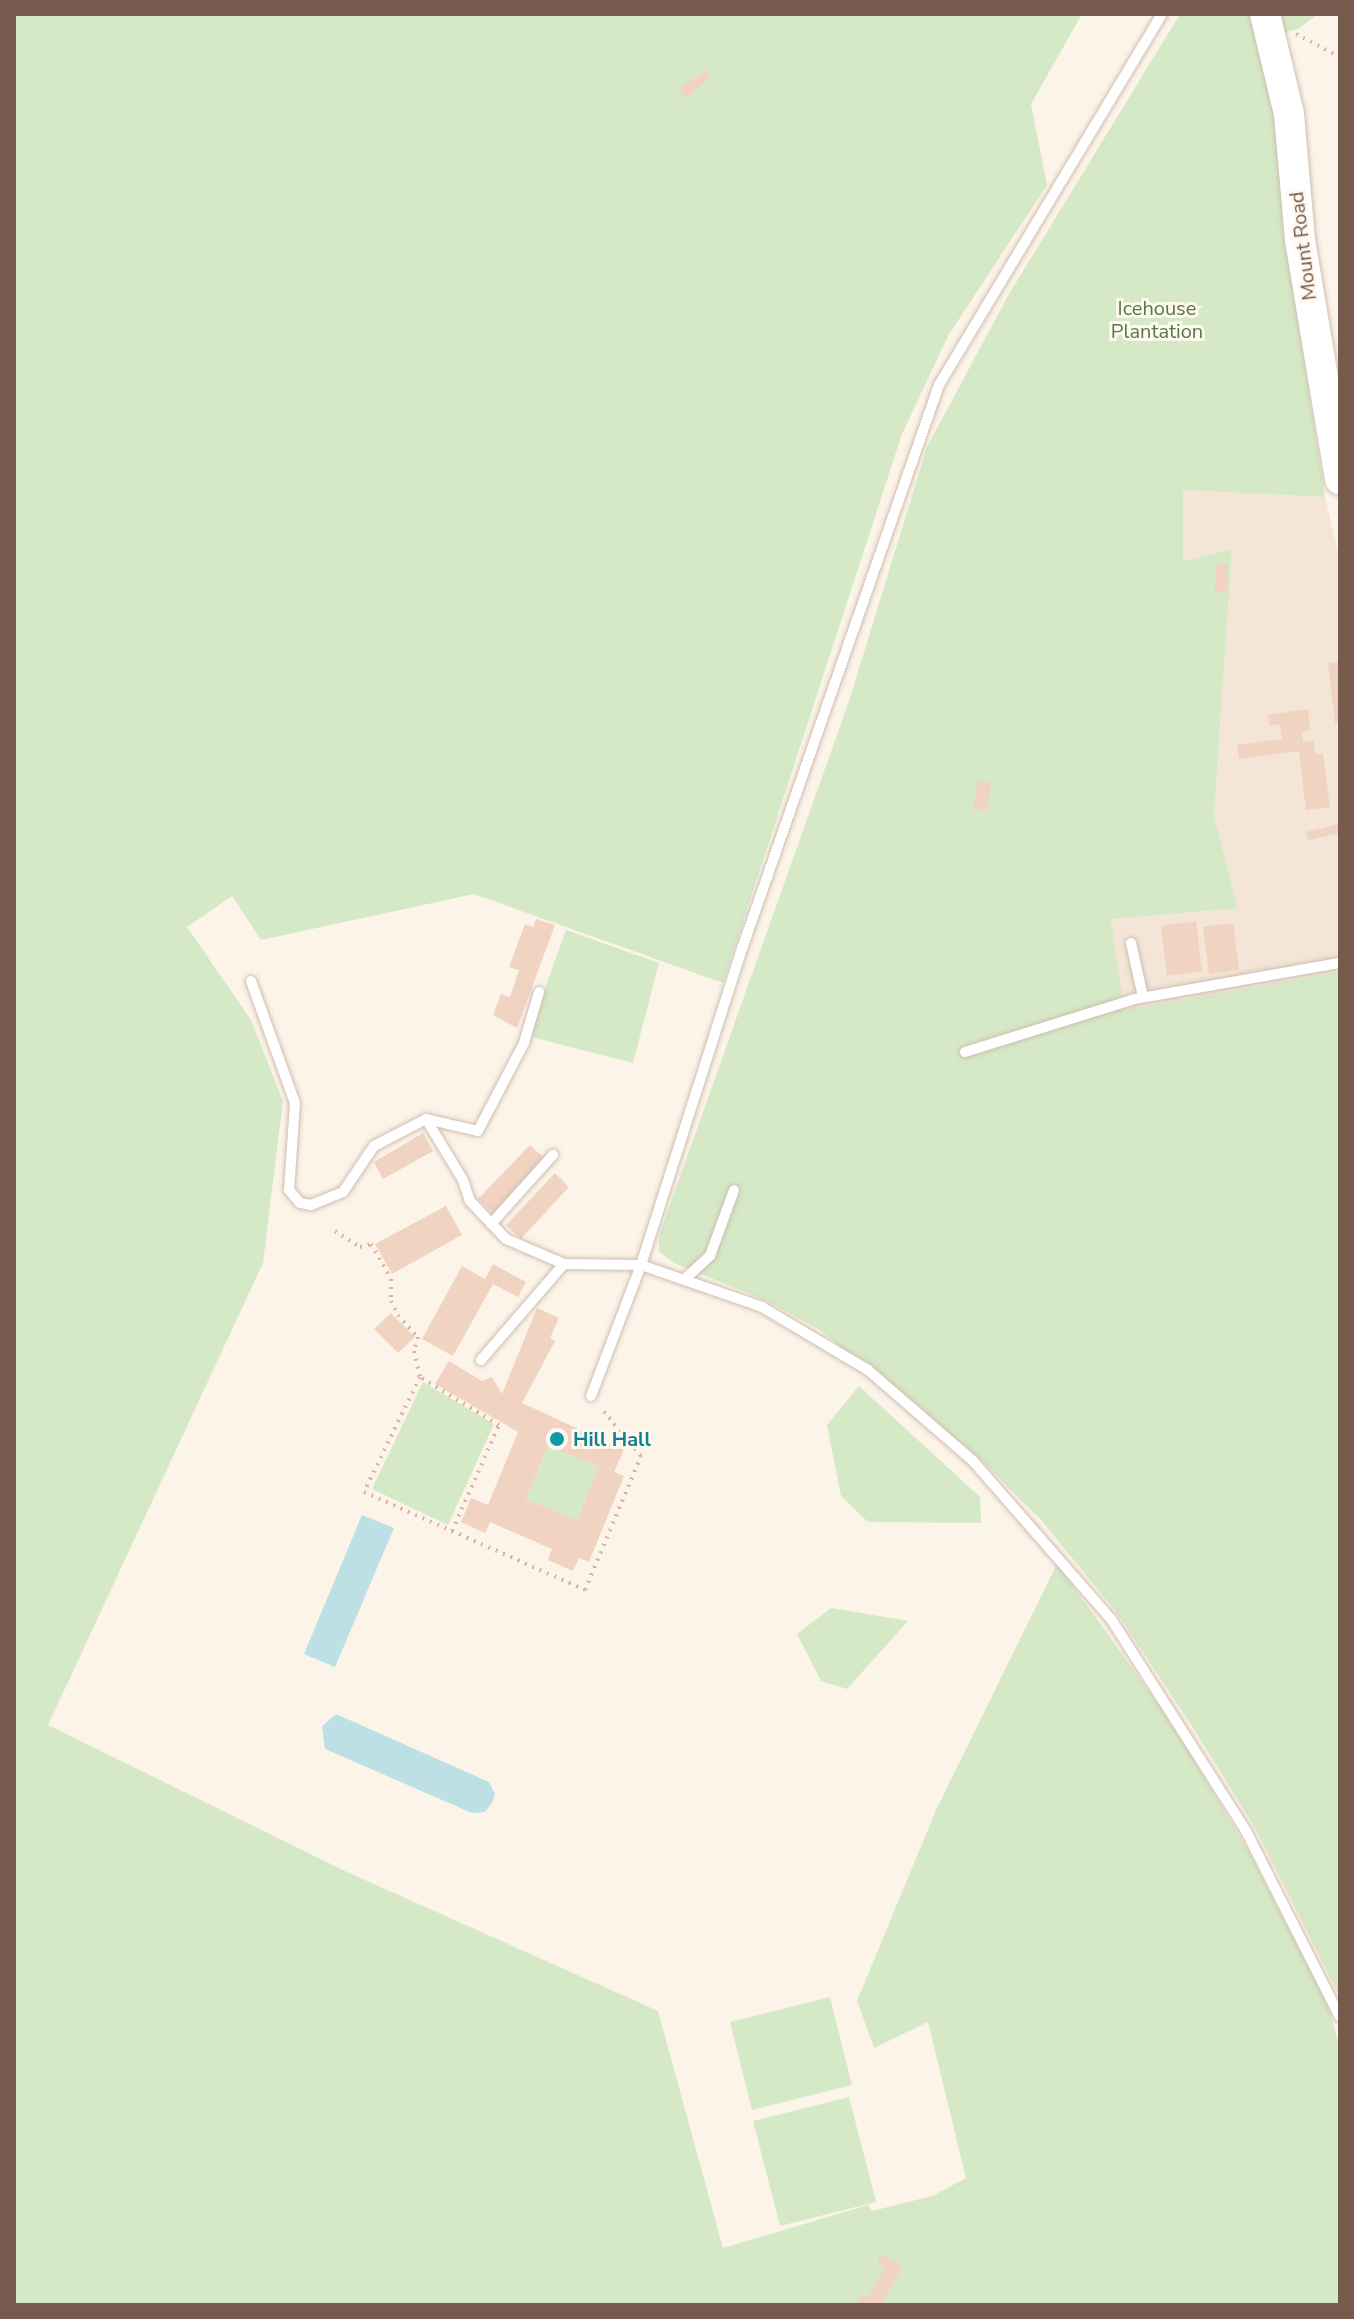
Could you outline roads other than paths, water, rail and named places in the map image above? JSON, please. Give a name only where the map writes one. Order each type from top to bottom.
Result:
[{"type":"street","name":"Mount Road","points":[[1266,16],[1289,114],[1300,240],[1340,480]]},
{"type":"lane","points":[[591,1396],[641,1265],[743,946],[939,385],[1162,14]]},
{"type":"lane","points":[[1131,943],[1143,997]]},
{"type":"lane","points":[[965,1052],[1143,997],[1340,963]]},
{"type":"lane","points":[[251,981],[295,1103],[289,1190],[300,1203],[311,1205],[343,1192],[374,1146],[426,1119],[478,1131],[524,1043],[539,992]]},
{"type":"lane","points":[[426,1119],[463,1180],[470,1201],[506,1239],[564,1264],[641,1265],[686,1278],[762,1307],[868,1370],[973,1461],[1036,1528],[1111,1619],[1186,1732],[1246,1831],[1340,2017]]},
{"type":"lane","points":[[491,1224],[553,1155]]},
{"type":"lane","points":[[686,1278],[710,1256],[734,1190]]},
{"type":"lane","points":[[481,1360],[564,1264]]},
{"type":"water","points":[[362,1515],[394,1528],[335,1667],[304,1654]]},
{"type":"water","points":[[336,1714],[489,1782],[495,1794],[492,1803],[485,1812],[472,1813],[325,1749],[322,1726]]},
{"type":"place","name":"Hill Hall","points":[[557,1439]]},
{"type":"park label","name":"Icehouse Plantation","points":[[1157,320]]}]
